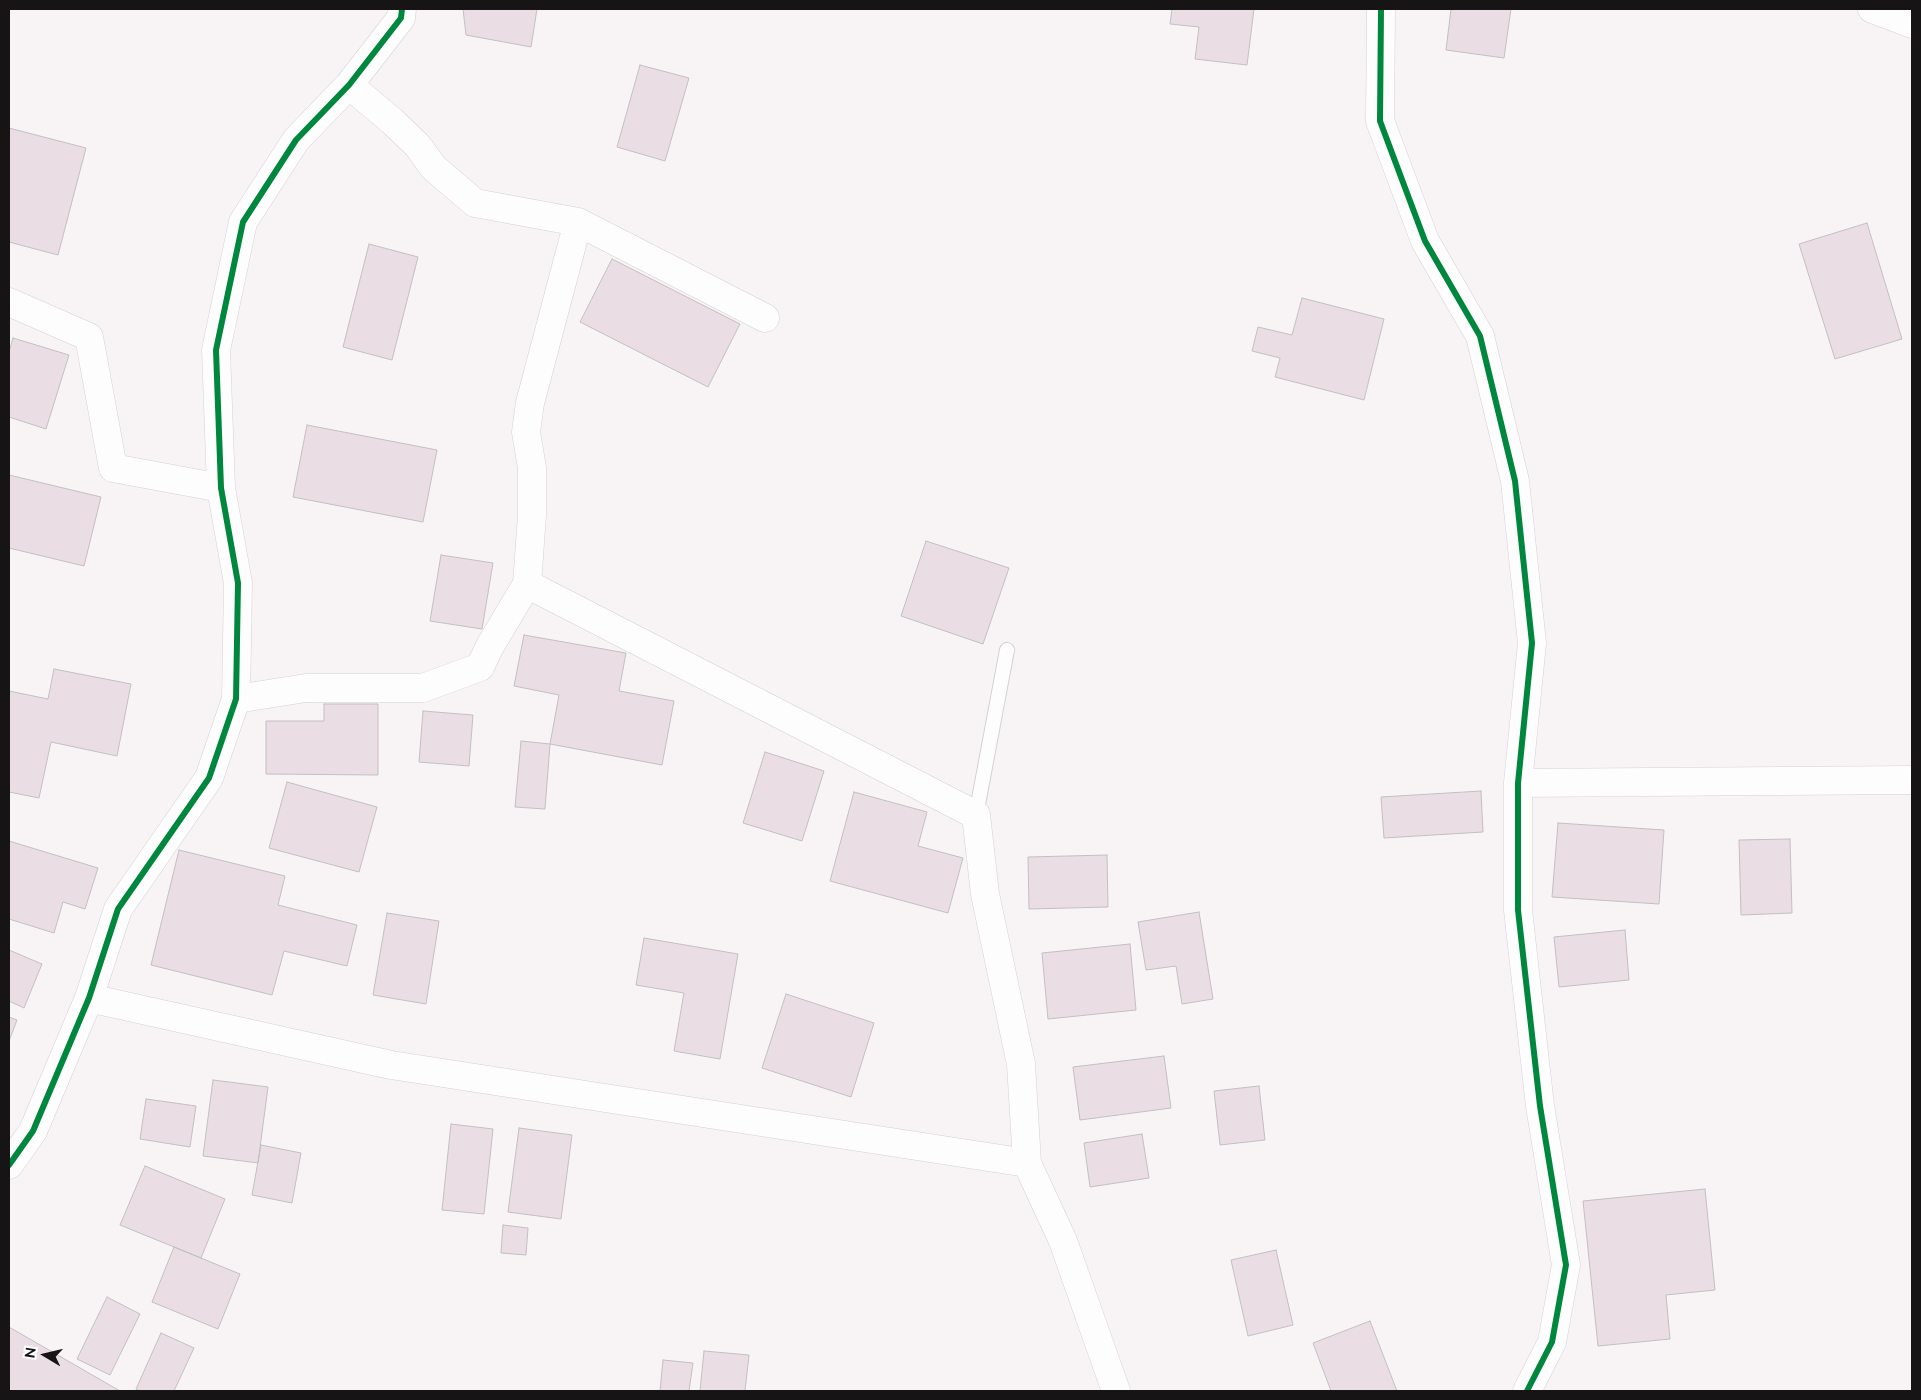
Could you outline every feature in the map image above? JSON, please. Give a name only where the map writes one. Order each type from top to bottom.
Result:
[{"type":"street","points":[[9,1165],[33,1131],[89,998],[118,909],[209,778],[236,699],[238,583],[221,488],[216,350],[243,222],[296,140],[349,85],[401,18],[402,9]]},
{"type":"street","points":[[1380,9],[1380,121],[1425,241],[1480,336],[1515,481],[1532,643],[1518,783],[1518,910],[1540,1106],[1566,1265],[1552,1342],[1527,1391]]},
{"type":"street","points":[[1872,9],[1912,24]]},
{"type":"street","points":[[349,85],[392,121],[418,146],[433,167],[475,203],[578,222],[765,318]]},
{"type":"street","points":[[236,699],[306,688],[423,688],[480,667],[490,646],[527,584],[532,515],[532,468],[526,432],[530,403],[578,222]]},
{"type":"street","points":[[9,302],[89,337],[113,468],[221,488]]},
{"type":"street","points":[[527,584],[976,815],[985,894],[1020,1064],[1026,1163],[1063,1241],[1116,1391]]},
{"type":"street","points":[[1518,783],[1912,780]]},
{"type":"street","points":[[89,998],[391,1064],[1026,1163]]},
{"type":"lane","points":[[976,815],[1007,650]]},
{"type":"building","points":[[463,9],[537,9],[531,47],[466,35]]},
{"type":"building","points":[[1172,9],[1254,9],[1247,65],[1195,59],[1199,27],[1170,24]]},
{"type":"building","points":[[1451,9],[1511,9],[1504,58],[1446,50]]},
{"type":"building","points":[[640,65],[689,78],[665,161],[617,147]]},
{"type":"building","points":[[9,128],[86,148],[58,255],[9,242]]},
{"type":"building","points":[[1867,223],[1902,339],[1835,359],[1799,244]]},
{"type":"building","points":[[369,244],[418,257],[392,360],[343,347]]},
{"type":"building","points":[[612,259],[740,324],[708,387],[580,322]]},
{"type":"building","points":[[1302,298],[1384,319],[1364,400],[1275,377],[1280,358],[1252,351],[1258,327],[1292,335]]},
{"type":"building","points":[[13,338],[69,355],[46,429],[9,417],[9,352]]},
{"type":"building","points":[[307,425],[437,450],[423,522],[293,497]]},
{"type":"building","points":[[9,475],[101,497],[84,566],[9,548]]},
{"type":"building","points":[[926,541],[1009,568],[983,644],[901,616]]},
{"type":"building","points":[[441,555],[493,563],[482,629],[430,621]]},
{"type":"building","points":[[524,635],[626,653],[619,691],[674,701],[662,765],[550,744],[559,695],[514,686]]},
{"type":"building","points":[[54,669],[131,684],[117,756],[51,742],[39,798],[9,792],[9,691],[48,699]]},
{"type":"building","points":[[324,704],[378,704],[378,775],[266,774],[266,721],[324,721]]},
{"type":"building","points":[[423,711],[473,715],[469,766],[419,762]]},
{"type":"building","points":[[521,741],[550,744],[545,809],[515,807]]},
{"type":"building","points":[[765,752],[824,771],[802,841],[743,823]]},
{"type":"building","points":[[287,782],[377,807],[359,872],[269,848]]},
{"type":"building","points":[[1481,791],[1483,832],[1384,838],[1381,797]]},
{"type":"building","points":[[854,792],[927,812],[918,846],[963,858],[948,913],[830,881]]},
{"type":"building","points":[[1558,823],[1664,830],[1659,904],[1552,897]]},
{"type":"building","points":[[1790,839],[1792,913],[1741,915],[1739,840]]},
{"type":"building","points":[[9,841],[98,868],[85,909],[63,902],[54,933],[9,919]]},
{"type":"building","points":[[179,850],[285,876],[278,905],[357,925],[347,966],[284,951],[272,995],[151,965]]},
{"type":"building","points":[[1107,855],[1108,907],[1029,909],[1028,857]]},
{"type":"building","points":[[1199,912],[1213,999],[1182,1004],[1176,966],[1146,970],[1138,922]]},
{"type":"building","points":[[387,913],[439,921],[426,1004],[373,995]]},
{"type":"building","points":[[1625,930],[1629,980],[1559,987],[1554,937]]},
{"type":"building","points":[[644,938],[738,954],[720,1059],[674,1051],[684,993],[636,985]]},
{"type":"building","points":[[1130,944],[1136,1010],[1048,1019],[1042,953]]},
{"type":"building","points":[[9,950],[42,964],[24,1008],[9,1001]]},
{"type":"building","points":[[786,994],[874,1023],[851,1097],[762,1068]]},
{"type":"building","points":[[9,1017],[17,1020],[9,1041]]},
{"type":"building","points":[[1164,1056],[1171,1108],[1080,1120],[1073,1067]]},
{"type":"building","points":[[213,1080],[268,1087],[258,1163],[203,1156]]},
{"type":"building","points":[[1259,1086],[1265,1140],[1220,1145],[1214,1091]]},
{"type":"building","points":[[146,1099],[196,1106],[190,1147],[140,1139]]},
{"type":"building","points":[[451,1124],[493,1129],[484,1214],[442,1210]]},
{"type":"building","points":[[519,1128],[572,1135],[561,1219],[508,1212]]},
{"type":"building","points":[[1142,1134],[1149,1178],[1090,1187],[1084,1143]]},
{"type":"building","points":[[261,1145],[301,1153],[292,1203],[252,1195]]},
{"type":"building","points":[[145,1166],[225,1199],[201,1258],[120,1225]]},
{"type":"building","points":[[1705,1189],[1715,1290],[1666,1295],[1670,1339],[1598,1346],[1583,1201]]},
{"type":"building","points":[[503,1225],[528,1228],[526,1255],[501,1253]]},
{"type":"building","points":[[174,1247],[240,1274],[218,1329],[152,1302]]},
{"type":"building","points":[[1276,1250],[1293,1325],[1248,1336],[1231,1260]]},
{"type":"building","points":[[107,1297],[140,1314],[110,1375],[77,1359]]},
{"type":"building","points":[[1370,1321],[1397,1391],[1331,1391],[1313,1343]]},
{"type":"building","points":[[9,1327],[120,1391],[9,1391]]},
{"type":"building","points":[[161,1333],[194,1348],[174,1391],[140,1391],[136,1389]]},
{"type":"building","points":[[704,1351],[749,1355],[745,1391],[700,1391]]},
{"type":"building","points":[[663,1360],[693,1363],[689,1391],[660,1391]]},
{"type":"cycle path","points":[[9,1165],[33,1131],[89,998],[118,909],[209,778],[236,699],[238,583],[221,488],[216,350],[243,222],[296,140],[349,85],[401,18],[402,9]]},
{"type":"cycle path","points":[[1381,9],[1380,121],[1425,241],[1480,336],[1515,481],[1532,643],[1518,783],[1518,910],[1540,1106],[1566,1265],[1552,1342],[1527,1391]]}]
